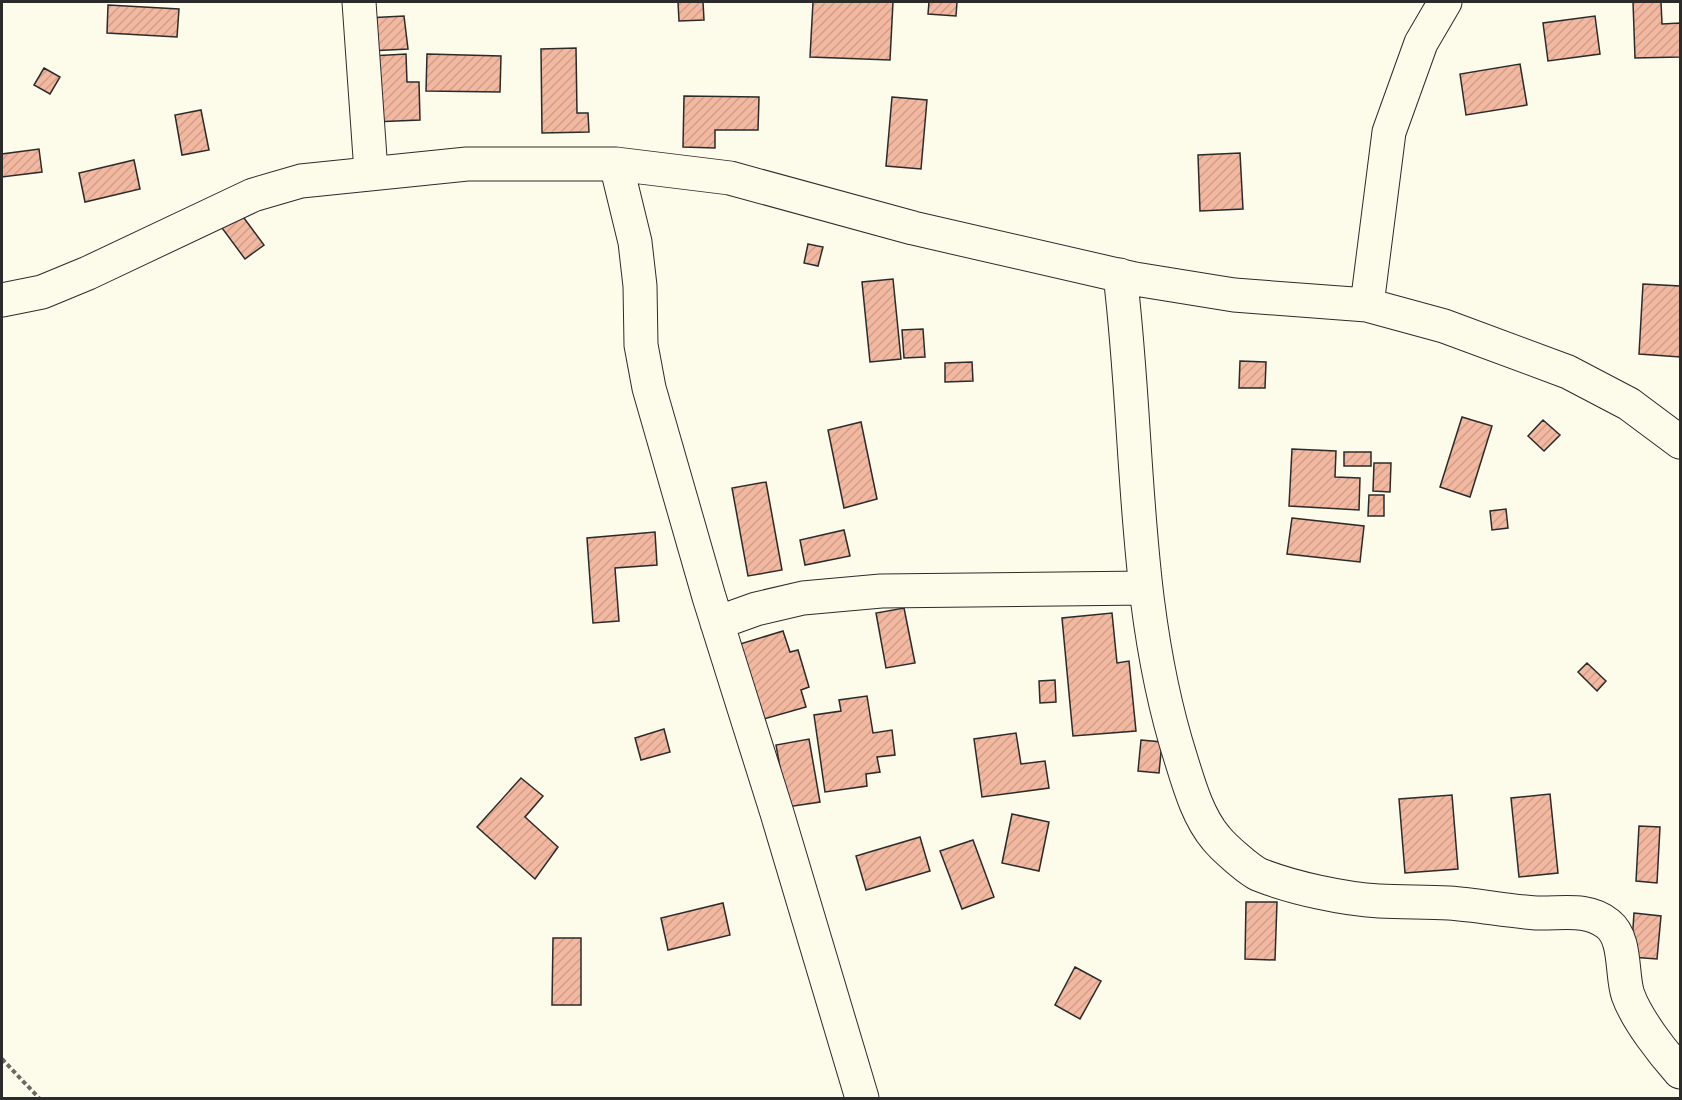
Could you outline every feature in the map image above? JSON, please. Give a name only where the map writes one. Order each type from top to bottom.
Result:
[{"type":"street","points":[[359,2],[370,172]]},
{"type":"street","points":[[1367,305],[1389,132],[1421,43],[1445,2]]},
{"type":"street","points":[[2,300],[42,292],[88,273],[253,195],[300,181],[370,172],[467,164],[616,164],[730,178],[913,228],[1120,275],[1234,295],[1367,305],[1444,326],[1568,372],[1629,404],[1680,442]]},
{"type":"street","points":[[616,164],[635,242],[640,286],[641,345],[649,388],[717,623],[862,1098]]},
{"type":"street","points":[[1120,275],[1127,333],[1149,623],[1166,714],[1192,793],[1215,838],[1257,874],[1316,890],[1376,901],[1450,903],[1538,913],[1572,912],[1597,916],[1612,927],[1621,950],[1628,996],[1652,1035],[1680,1072]]},
{"type":"street","points":[[717,623],[756,609],[803,598],[881,591],[1146,588]]},
{"type":"path","points":[[2,1059],[39,1098]]},
{"type":"building","points":[[678,2],[703,2],[704,20],[679,21]]},
{"type":"building","points":[[813,2],[893,2],[890,60],[810,57]]},
{"type":"building","points":[[929,2],[957,2],[956,16],[928,14]]},
{"type":"building","points":[[1633,2],[1661,2],[1662,24],[1680,23],[1680,57],[1635,58]]},
{"type":"building","points":[[108,5],[179,9],[177,37],[107,33]]},
{"type":"building","points":[[404,16],[408,49],[369,51],[366,18]]},
{"type":"building","points":[[1595,16],[1600,54],[1548,61],[1543,23]]},
{"type":"building","points":[[576,48],[577,113],[588,113],[589,132],[542,133],[541,49]]},
{"type":"building","points":[[406,54],[407,82],[419,82],[420,120],[373,122],[371,56]]},
{"type":"building","points":[[427,54],[501,56],[500,92],[426,91]]},
{"type":"building","points":[[1520,64],[1527,105],[1466,115],[1460,74]]},
{"type":"building","points":[[44,68],[60,77],[50,94],[34,85]]},
{"type":"building","points":[[684,96],[759,97],[758,130],[715,130],[715,148],[683,147]]},
{"type":"building","points":[[892,97],[927,100],[921,169],[886,166]]},
{"type":"building","points":[[201,110],[209,150],[182,155],[175,115]]},
{"type":"building","points":[[39,149],[42,172],[2,177],[2,154]]},
{"type":"building","points":[[1240,153],[1243,209],[1200,211],[1198,155]]},
{"type":"building","points":[[134,160],[140,189],[85,202],[79,173]]},
{"type":"building","points":[[241,214],[264,245],[245,259],[222,228]]},
{"type":"building","points":[[808,244],[823,247],[818,266],[804,263]]},
{"type":"building","points":[[893,279],[901,359],[870,362],[862,282]]},
{"type":"building","points":[[1643,284],[1680,286],[1680,357],[1639,354]]},
{"type":"building","points":[[923,329],[925,357],[904,358],[902,330]]},
{"type":"building","points":[[1240,361],[1266,362],[1265,388],[1239,388]]},
{"type":"building","points":[[972,362],[973,381],[945,382],[945,363]]},
{"type":"building","points":[[1462,417],[1492,426],[1470,497],[1440,487]]},
{"type":"building","points":[[1543,420],[1560,435],[1544,451],[1528,436]]},
{"type":"building","points":[[861,422],[877,499],[844,508],[828,430]]},
{"type":"building","points":[[1292,449],[1336,451],[1335,477],[1360,478],[1359,510],[1289,506]]},
{"type":"building","points":[[1344,452],[1371,452],[1371,466],[1344,466]]},
{"type":"building","points":[[1374,463],[1391,463],[1390,492],[1373,491]]},
{"type":"building","points":[[766,482],[782,570],[748,576],[732,488]]},
{"type":"building","points":[[1369,495],[1384,495],[1384,516],[1368,516]]},
{"type":"building","points":[[1506,509],[1508,528],[1492,530],[1490,511]]},
{"type":"building","points":[[1292,518],[1364,526],[1360,562],[1287,554]]},
{"type":"building","points":[[844,530],[850,556],[805,565],[800,540]]},
{"type":"building","points":[[655,532],[657,565],[615,568],[619,621],[593,623],[587,538]]},
{"type":"building","points":[[904,608],[915,663],[886,668],[876,613]]},
{"type":"building","points":[[1112,613],[1117,663],[1129,661],[1136,731],[1073,736],[1062,618]]},
{"type":"building","points":[[783,631],[790,652],[798,650],[809,687],[801,690],[806,707],[750,723],[727,648]]},
{"type":"building","points":[[1587,663],[1606,681],[1597,691],[1578,672]]},
{"type":"building","points":[[1055,680],[1056,702],[1040,703],[1039,681]]},
{"type":"building","points":[[867,696],[873,733],[892,730],[895,755],[877,757],[880,772],[866,774],[867,786],[825,792],[814,715],[841,711],[839,700]]},
{"type":"building","points":[[664,729],[670,752],[641,760],[635,738]]},
{"type":"building","points":[[1016,733],[1021,764],[1045,761],[1049,788],[982,797],[974,739]]},
{"type":"building","points":[[809,739],[820,802],[787,807],[776,745]]},
{"type":"building","points":[[1141,740],[1162,742],[1159,773],[1138,771]]},
{"type":"building","points":[[521,778],[543,796],[525,817],[558,847],[535,879],[477,827]]},
{"type":"building","points":[[1550,794],[1558,873],[1519,877],[1511,798]]},
{"type":"building","points":[[1452,795],[1458,869],[1405,873],[1399,799]]},
{"type":"building","points":[[1012,814],[1049,822],[1039,871],[1002,863]]},
{"type":"building","points":[[1639,826],[1660,827],[1657,883],[1636,881]]},
{"type":"building","points":[[920,837],[930,871],[866,890],[856,856]]},
{"type":"building","points":[[973,840],[994,897],[962,909],[940,851]]},
{"type":"building","points":[[1246,902],[1277,902],[1275,960],[1245,959]]},
{"type":"building","points":[[723,903],[730,935],[668,950],[661,918]]},
{"type":"building","points":[[1634,913],[1661,916],[1657,959],[1631,957]]},
{"type":"building","points":[[553,938],[581,938],[581,1005],[552,1005]]},
{"type":"building","points":[[1075,967],[1101,981],[1080,1019],[1055,1005]]}]
